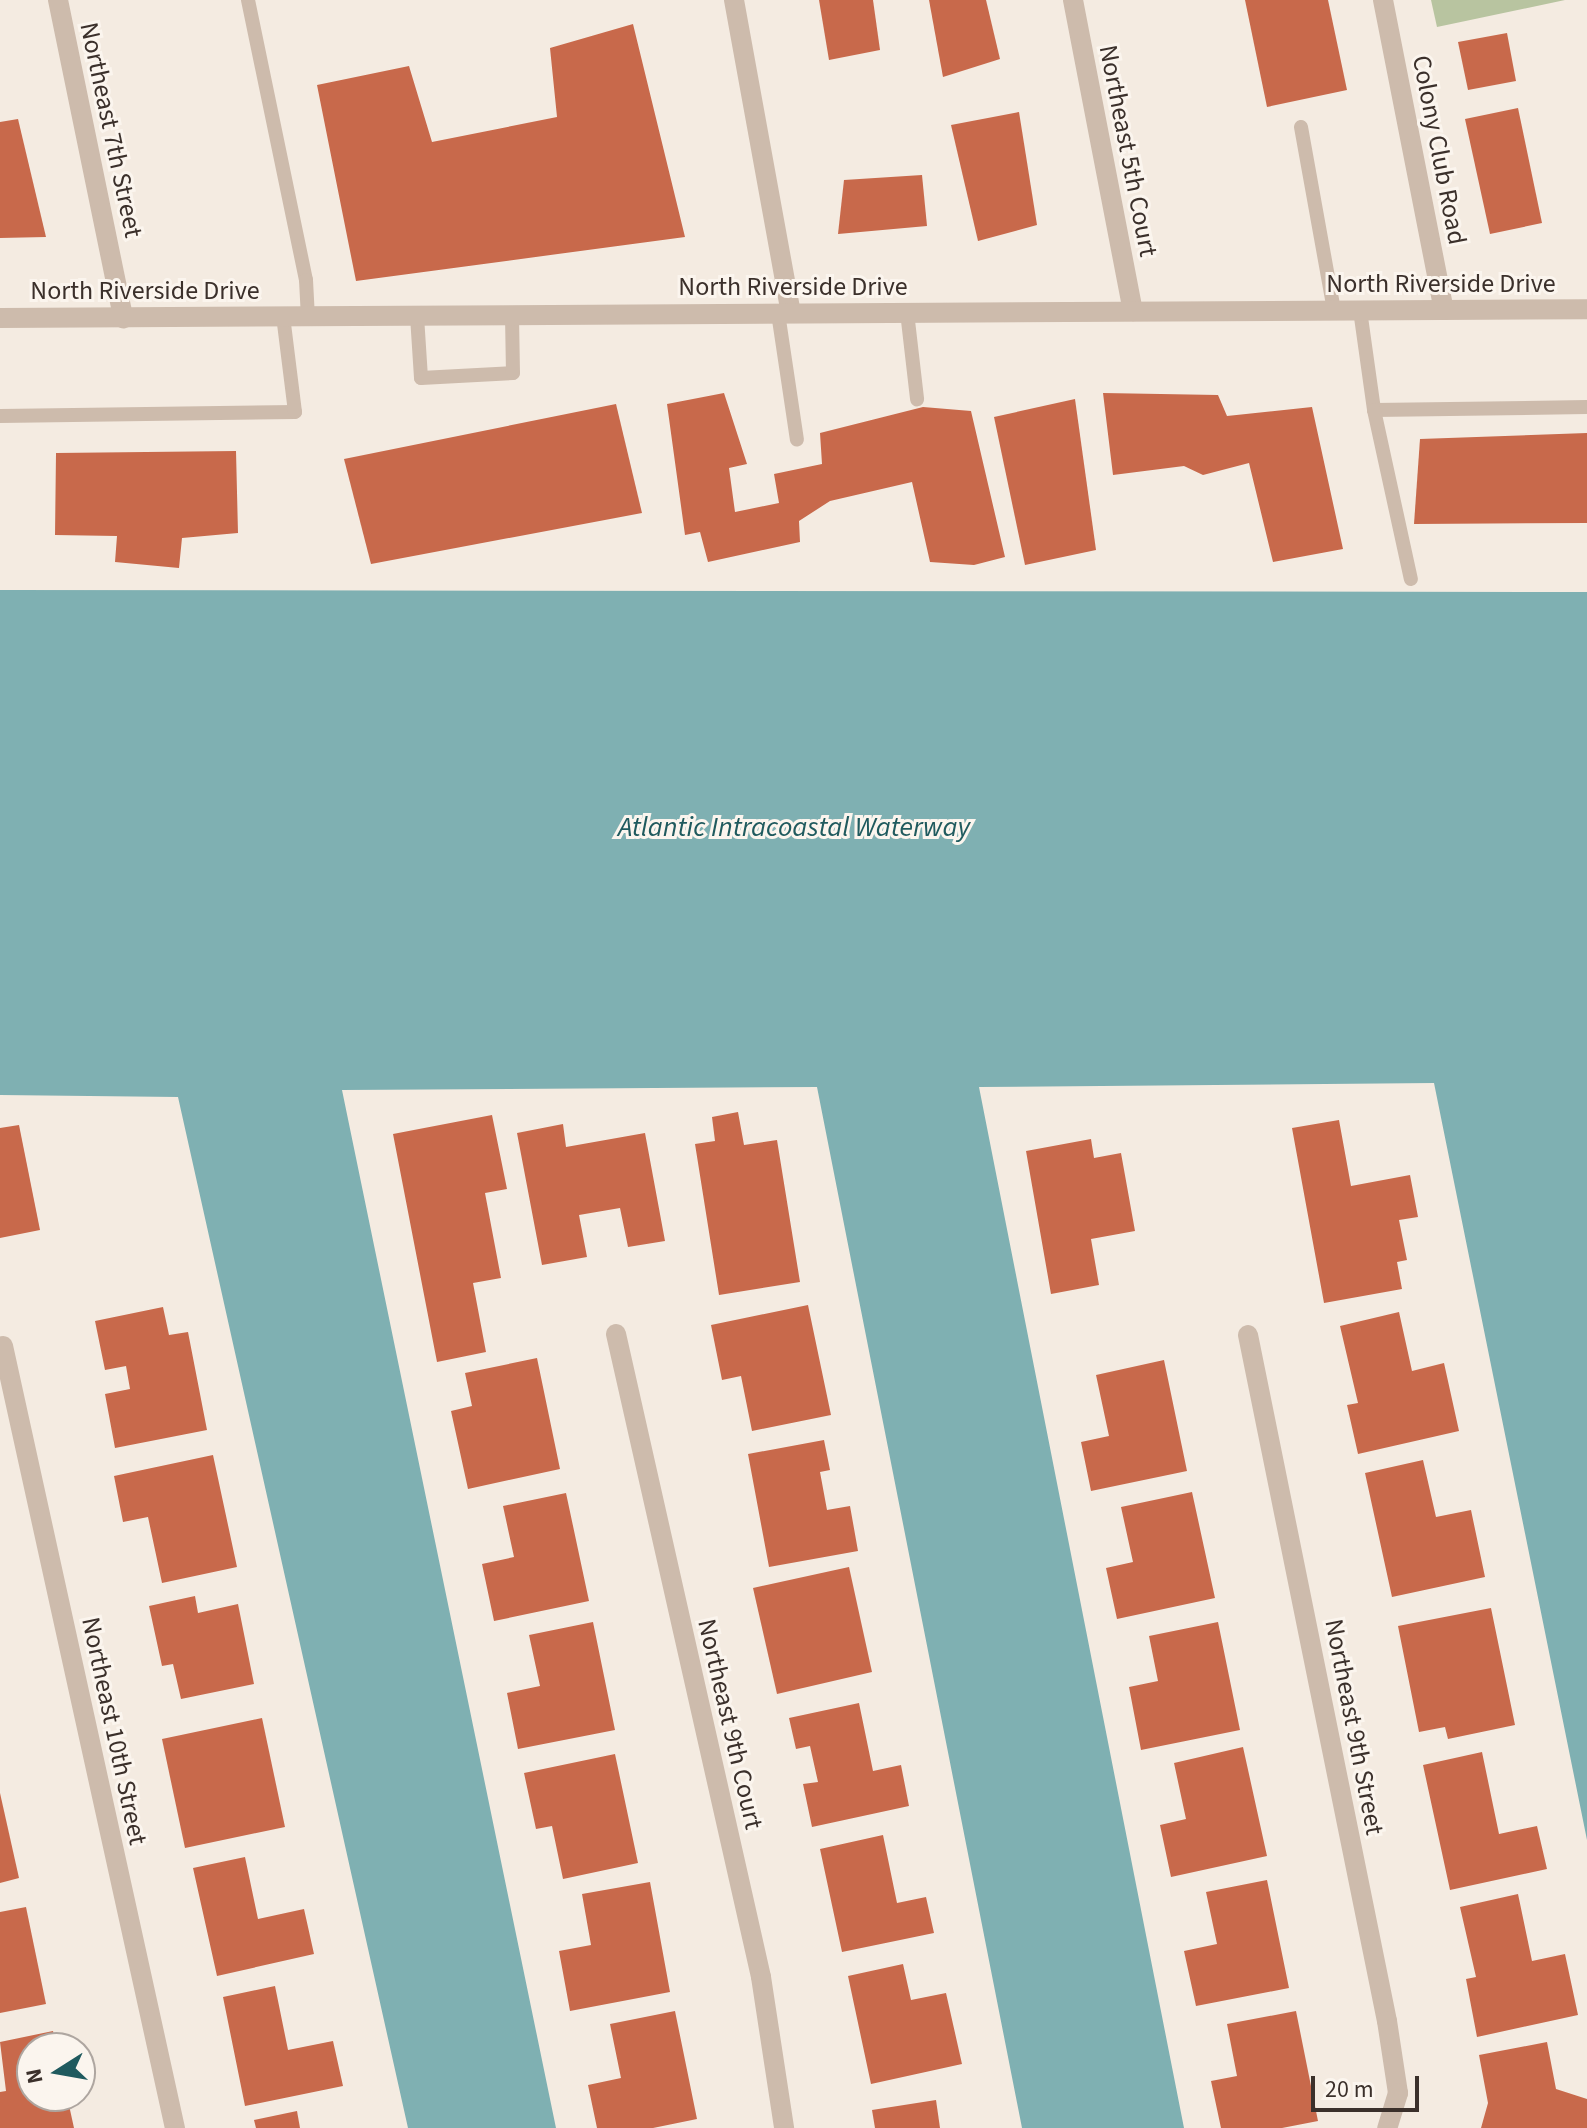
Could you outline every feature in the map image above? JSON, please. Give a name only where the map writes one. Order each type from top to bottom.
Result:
[{"type":"street","name":"Northeast 7th Street","points":[[58,0],[123,318]]},
{"type":"street","points":[[734,0],[785,313]]},
{"type":"street","name":"Northeast 5th Court","points":[[1073,0],[1133,311]]},
{"type":"street","name":"Colony Club Road","points":[[1383,0],[1444,310]]},
{"type":"street","name":"North Riverside Drive","points":[[0,318],[1587,309]]},
{"type":"street","name":"Northeast 9th Court","points":[[616,1334],[761,1977],[784,2128]]},
{"type":"street","name":"Northeast 9th Street","points":[[1248,1335],[1387,2021],[1398,2093],[1387,2128]]},
{"type":"street","name":"Northeast 10th Street","points":[[3,1346],[175,2128]]},
{"type":"lane","points":[[248,0],[306,280],[308,316]]},
{"type":"lane","points":[[1301,127],[1334,311]]},
{"type":"lane","points":[[1360,310],[1374,410],[1411,579]]},
{"type":"lane","points":[[907,312],[917,399]]},
{"type":"lane","points":[[785,313],[797,440]]},
{"type":"lane","points":[[417,316],[421,378],[513,373],[512,315]]},
{"type":"lane","points":[[0,416],[295,412],[283,316]]},
{"type":"lane","points":[[1374,410],[1587,407]]},
{"type":"green space","points":[[1431,0],[1565,0],[1437,27]]},
{"type":"water","name":"Atlantic Intracoastal Waterway","points":[[0,590],[1587,592],[1587,1840],[1434,1083],[979,1087],[1184,2128],[1022,2128],[817,1087],[342,1090],[556,2128],[408,2128],[178,1097],[0,1095]]},
{"type":"building","points":[[819,0],[873,0],[880,50],[829,60]]},
{"type":"building","points":[[929,0],[986,0],[1000,59],[943,77]]},
{"type":"building","points":[[1245,0],[1328,0],[1347,90],[1267,107]]},
{"type":"building","points":[[633,24],[685,237],[356,281],[317,85],[409,66],[432,142],[557,117],[550,48]]},
{"type":"building","points":[[1507,33],[1516,81],[1468,90],[1458,42]]},
{"type":"building","points":[[1518,108],[1542,223],[1490,234],[1465,119]]},
{"type":"building","points":[[1019,112],[1037,225],[978,241],[951,125]]},
{"type":"building","points":[[18,119],[46,237],[0,238],[0,122]]},
{"type":"building","points":[[922,175],[927,226],[838,234],[844,180]]},
{"type":"building","points":[[724,393],[747,464],[729,468],[735,512],[779,503],[774,474],[822,464],[820,433],[923,407],[971,411],[1005,557],[974,565],[930,562],[912,482],[830,501],[799,521],[800,542],[708,562],[700,532],[685,535],[667,404]]},
{"type":"building","points":[[1103,393],[1218,395],[1227,416],[1312,407],[1343,549],[1273,562],[1249,463],[1203,475],[1184,466],[1113,475]]},
{"type":"building","points":[[1075,399],[1096,550],[1025,565],[994,417]]},
{"type":"building","points":[[616,404],[642,513],[371,564],[344,459]]},
{"type":"building","points":[[1587,433],[1587,523],[1414,524],[1420,439]]},
{"type":"building","points":[[236,451],[238,533],[182,538],[179,568],[115,562],[117,536],[55,535],[56,453]]},
{"type":"building","points":[[738,1112],[744,1145],[777,1140],[800,1282],[719,1295],[695,1144],[715,1141],[712,1117]]},
{"type":"building","points":[[492,1115],[507,1189],[485,1193],[501,1278],[473,1283],[486,1352],[437,1362],[393,1134]]},
{"type":"building","points":[[1339,1120],[1351,1186],[1410,1175],[1418,1217],[1399,1220],[1407,1260],[1397,1262],[1402,1289],[1324,1303],[1292,1128]]},
{"type":"building","points":[[563,1124],[566,1147],[645,1133],[665,1241],[628,1247],[620,1208],[579,1215],[587,1257],[542,1265],[517,1133]]},
{"type":"building","points":[[19,1125],[40,1230],[0,1238],[0,1128]]},
{"type":"building","points":[[1091,1139],[1094,1158],[1121,1153],[1135,1231],[1091,1239],[1099,1285],[1051,1294],[1026,1151]]},
{"type":"building","points":[[808,1305],[831,1415],[752,1431],[741,1376],[722,1380],[711,1325]]},
{"type":"building","points":[[163,1307],[169,1335],[188,1332],[207,1430],[115,1448],[105,1394],[130,1389],[126,1366],[105,1370],[95,1321]]},
{"type":"building","points":[[1399,1312],[1412,1371],[1444,1363],[1459,1431],[1358,1454],[1347,1405],[1358,1403],[1340,1326]]},
{"type":"building","points":[[537,1358],[560,1469],[468,1489],[451,1411],[472,1406],[465,1373]]},
{"type":"building","points":[[1164,1360],[1187,1471],[1091,1491],[1081,1442],[1109,1436],[1096,1375]]},
{"type":"building","points":[[824,1440],[830,1470],[820,1472],[827,1510],[850,1506],[858,1551],[769,1567],[748,1454]]},
{"type":"building","points":[[213,1455],[237,1567],[162,1583],[148,1517],[123,1522],[114,1476]]},
{"type":"building","points":[[1423,1460],[1436,1517],[1471,1510],[1485,1577],[1392,1597],[1365,1473]]},
{"type":"building","points":[[1192,1492],[1215,1598],[1117,1619],[1106,1568],[1133,1562],[1121,1507]]},
{"type":"building","points":[[566,1493],[589,1601],[494,1621],[482,1564],[514,1557],[503,1506]]},
{"type":"building","points":[[849,1567],[872,1672],[777,1694],[753,1588]]},
{"type":"building","points":[[195,1596],[198,1613],[238,1604],[254,1684],[181,1699],[173,1664],[162,1666],[149,1606]]},
{"type":"building","points":[[1491,1608],[1515,1725],[1448,1739],[1445,1727],[1419,1732],[1398,1626]]},
{"type":"building","points":[[593,1622],[615,1730],[518,1749],[507,1693],[540,1686],[529,1635]]},
{"type":"building","points":[[1218,1622],[1240,1730],[1141,1750],[1129,1687],[1158,1681],[1149,1636]]},
{"type":"building","points":[[859,1703],[873,1771],[901,1765],[909,1806],[812,1827],[803,1784],[818,1782],[810,1746],[796,1749],[789,1718]]},
{"type":"building","points":[[262,1718],[285,1827],[185,1848],[162,1739]]},
{"type":"building","points":[[1243,1747],[1267,1856],[1171,1877],[1160,1825],[1186,1819],[1174,1763]]},
{"type":"building","points":[[1482,1752],[1499,1834],[1537,1826],[1547,1869],[1450,1890],[1423,1765]]},
{"type":"building","points":[[615,1754],[638,1863],[563,1879],[552,1826],[536,1829],[524,1773]]},
{"type":"building","points":[[0,1793],[19,1878],[0,1883]]},
{"type":"building","points":[[883,1835],[897,1903],[926,1897],[934,1933],[842,1952],[820,1849]]},
{"type":"building","points":[[245,1857],[258,1919],[304,1909],[314,1954],[217,1976],[193,1868]]},
{"type":"building","points":[[1267,1880],[1289,1988],[1196,2006],[1184,1951],[1217,1944],[1206,1892]]},
{"type":"building","points":[[650,1882],[670,1992],[570,2011],[559,1951],[591,1945],[582,1894]]},
{"type":"building","points":[[1518,1894],[1532,1961],[1565,1954],[1578,2015],[1477,2037],[1466,1979],[1476,1977],[1460,1907]]},
{"type":"building","points":[[26,1907],[46,2004],[0,2013],[0,1912]]},
{"type":"building","points":[[903,1964],[911,2000],[946,1993],[962,2064],[871,2084],[848,1976]]},
{"type":"building","points":[[275,1986],[288,2050],[333,2041],[343,2086],[245,2106],[223,1997]]},
{"type":"building","points":[[675,2011],[697,2119],[653,2128],[597,2128],[588,2085],[621,2078],[610,2024]]},
{"type":"building","points":[[1296,2011],[1318,2121],[1282,2128],[1221,2128],[1211,2081],[1237,2076],[1227,2024]]},
{"type":"building","points":[[16,2039],[16,2112],[70,2112],[74,2128],[0,2128],[0,2092],[6,2091],[0,2042]]},
{"type":"building","points":[[1547,2042],[1556,2089],[1587,2099],[1587,2128],[1481,2128],[1488,2103],[1479,2055]]},
{"type":"building","points":[[936,2100],[940,2128],[875,2128],[872,2110]]},
{"type":"building","points":[[297,2111],[300,2128],[256,2128],[254,2120]]}]
